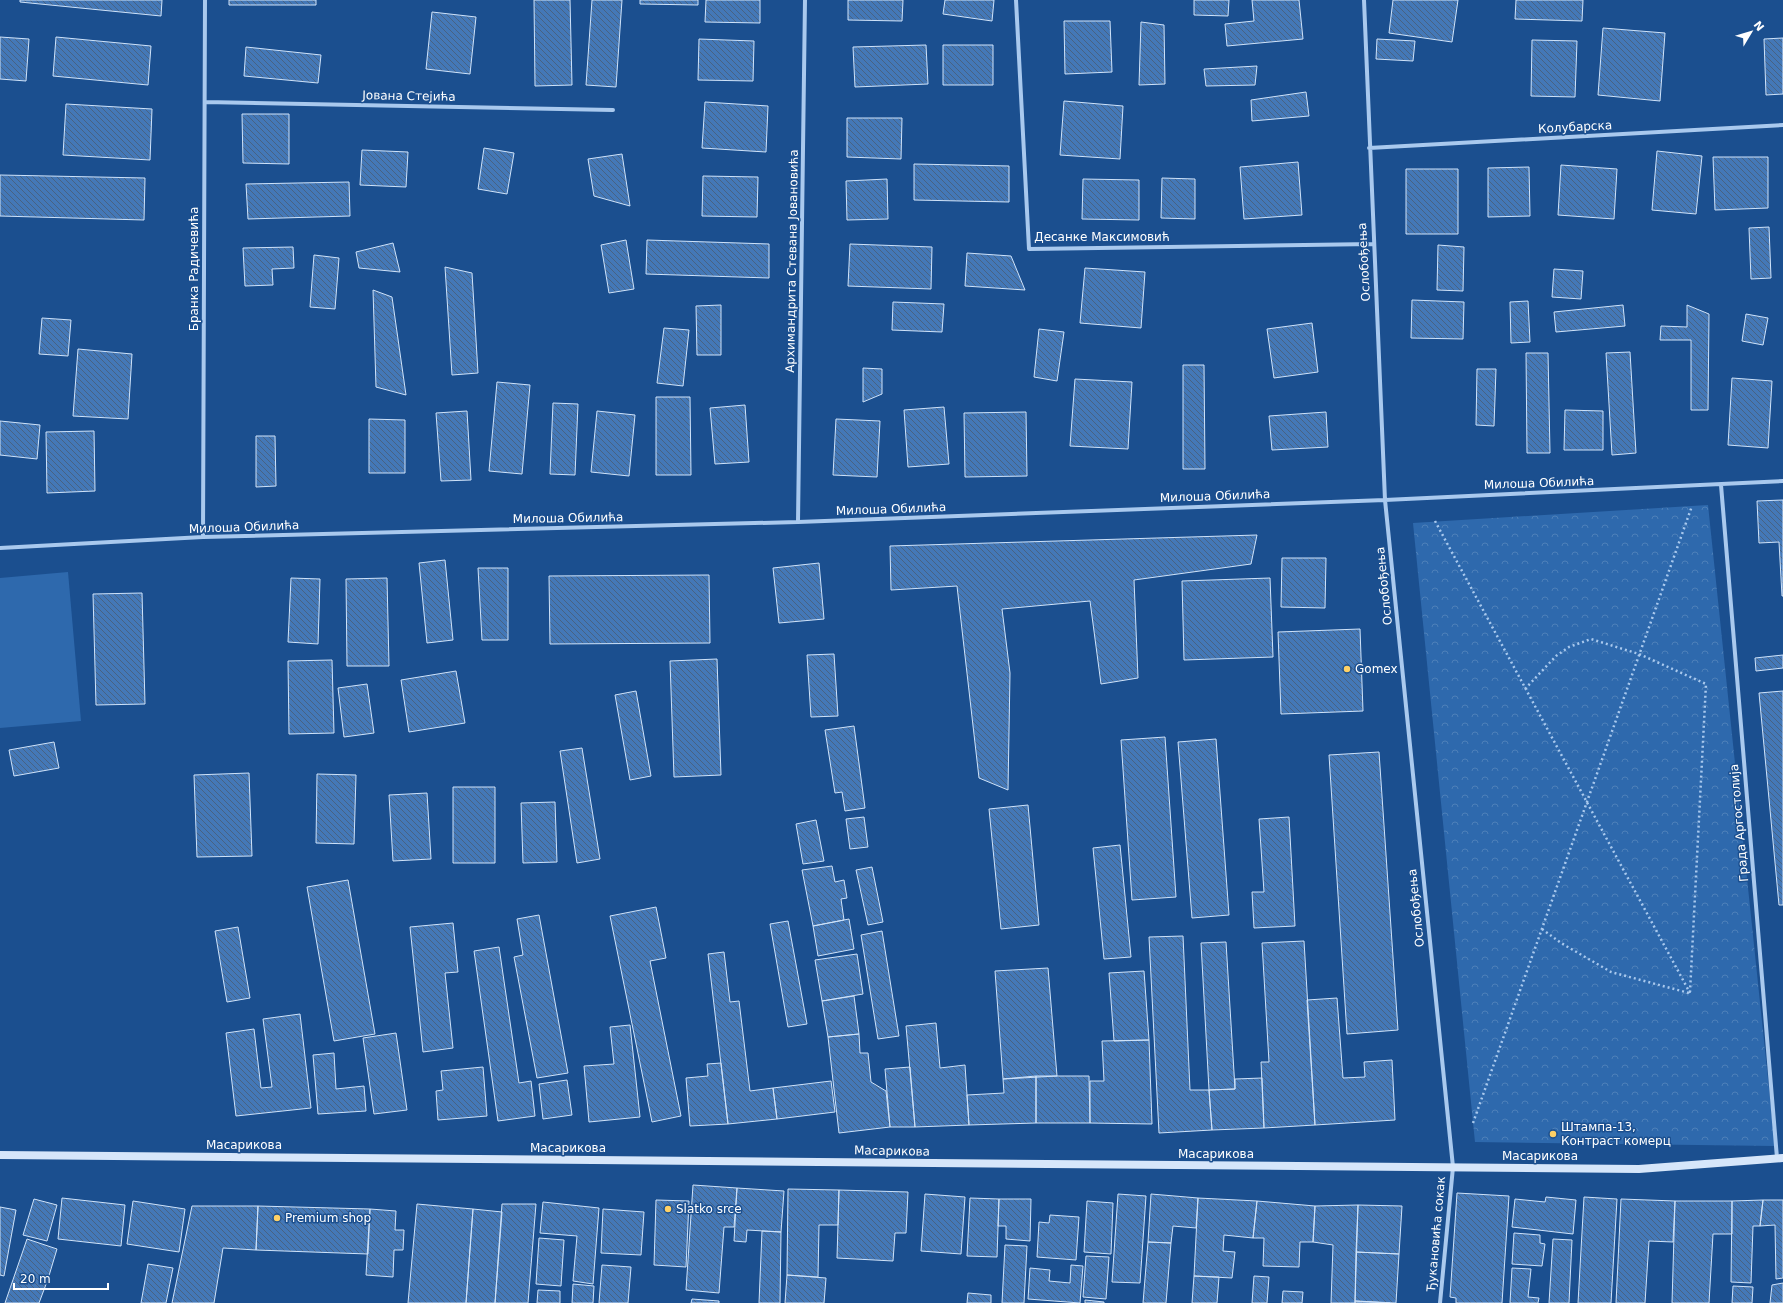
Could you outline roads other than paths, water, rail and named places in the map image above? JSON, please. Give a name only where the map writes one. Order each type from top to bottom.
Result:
[{"type":"main road","name":"Масарикова","points":[[0,1155],[1639,1169],[1780,1158]]},
{"type":"street","name":"Бранка Радичевића","points":[[203,537],[205,0]]},
{"type":"street","name":"Архимандрита Стевана Јовановића","points":[[798,522],[805,0]]},
{"type":"street","name":"Десанке Максимовић","points":[[1016,0],[1029,249],[1373,244]]},
{"type":"street","name":"Ослобођења","points":[[1364,0],[1373,244],[1385,500],[1452,1168]]},
{"type":"street","name":"Јована Стејића","points":[[205,102],[613,110]]},
{"type":"street","name":"Колубарска","points":[[1369,148],[1783,125]]},
{"type":"street","name":"Милоша Обилића","points":[[0,548],[203,537],[798,522],[1385,500],[1783,481]]},
{"type":"street","name":"Града Аргостолија","points":[[1721,485],[1780,1158]]},
{"type":"street","name":"Ђукановића сокак","points":[[1440,1303],[1452,1168]]},
{"type":"place","name":"Gomex","points":[[1347,669]]},
{"type":"place","name":"Штампа-13, Контраст комерц","points":[[1553,1134]]},
{"type":"place","name":"Slatko srce","points":[[668,1209]]},
{"type":"place","name":"Premium shop","points":[[277,1218]]}]
